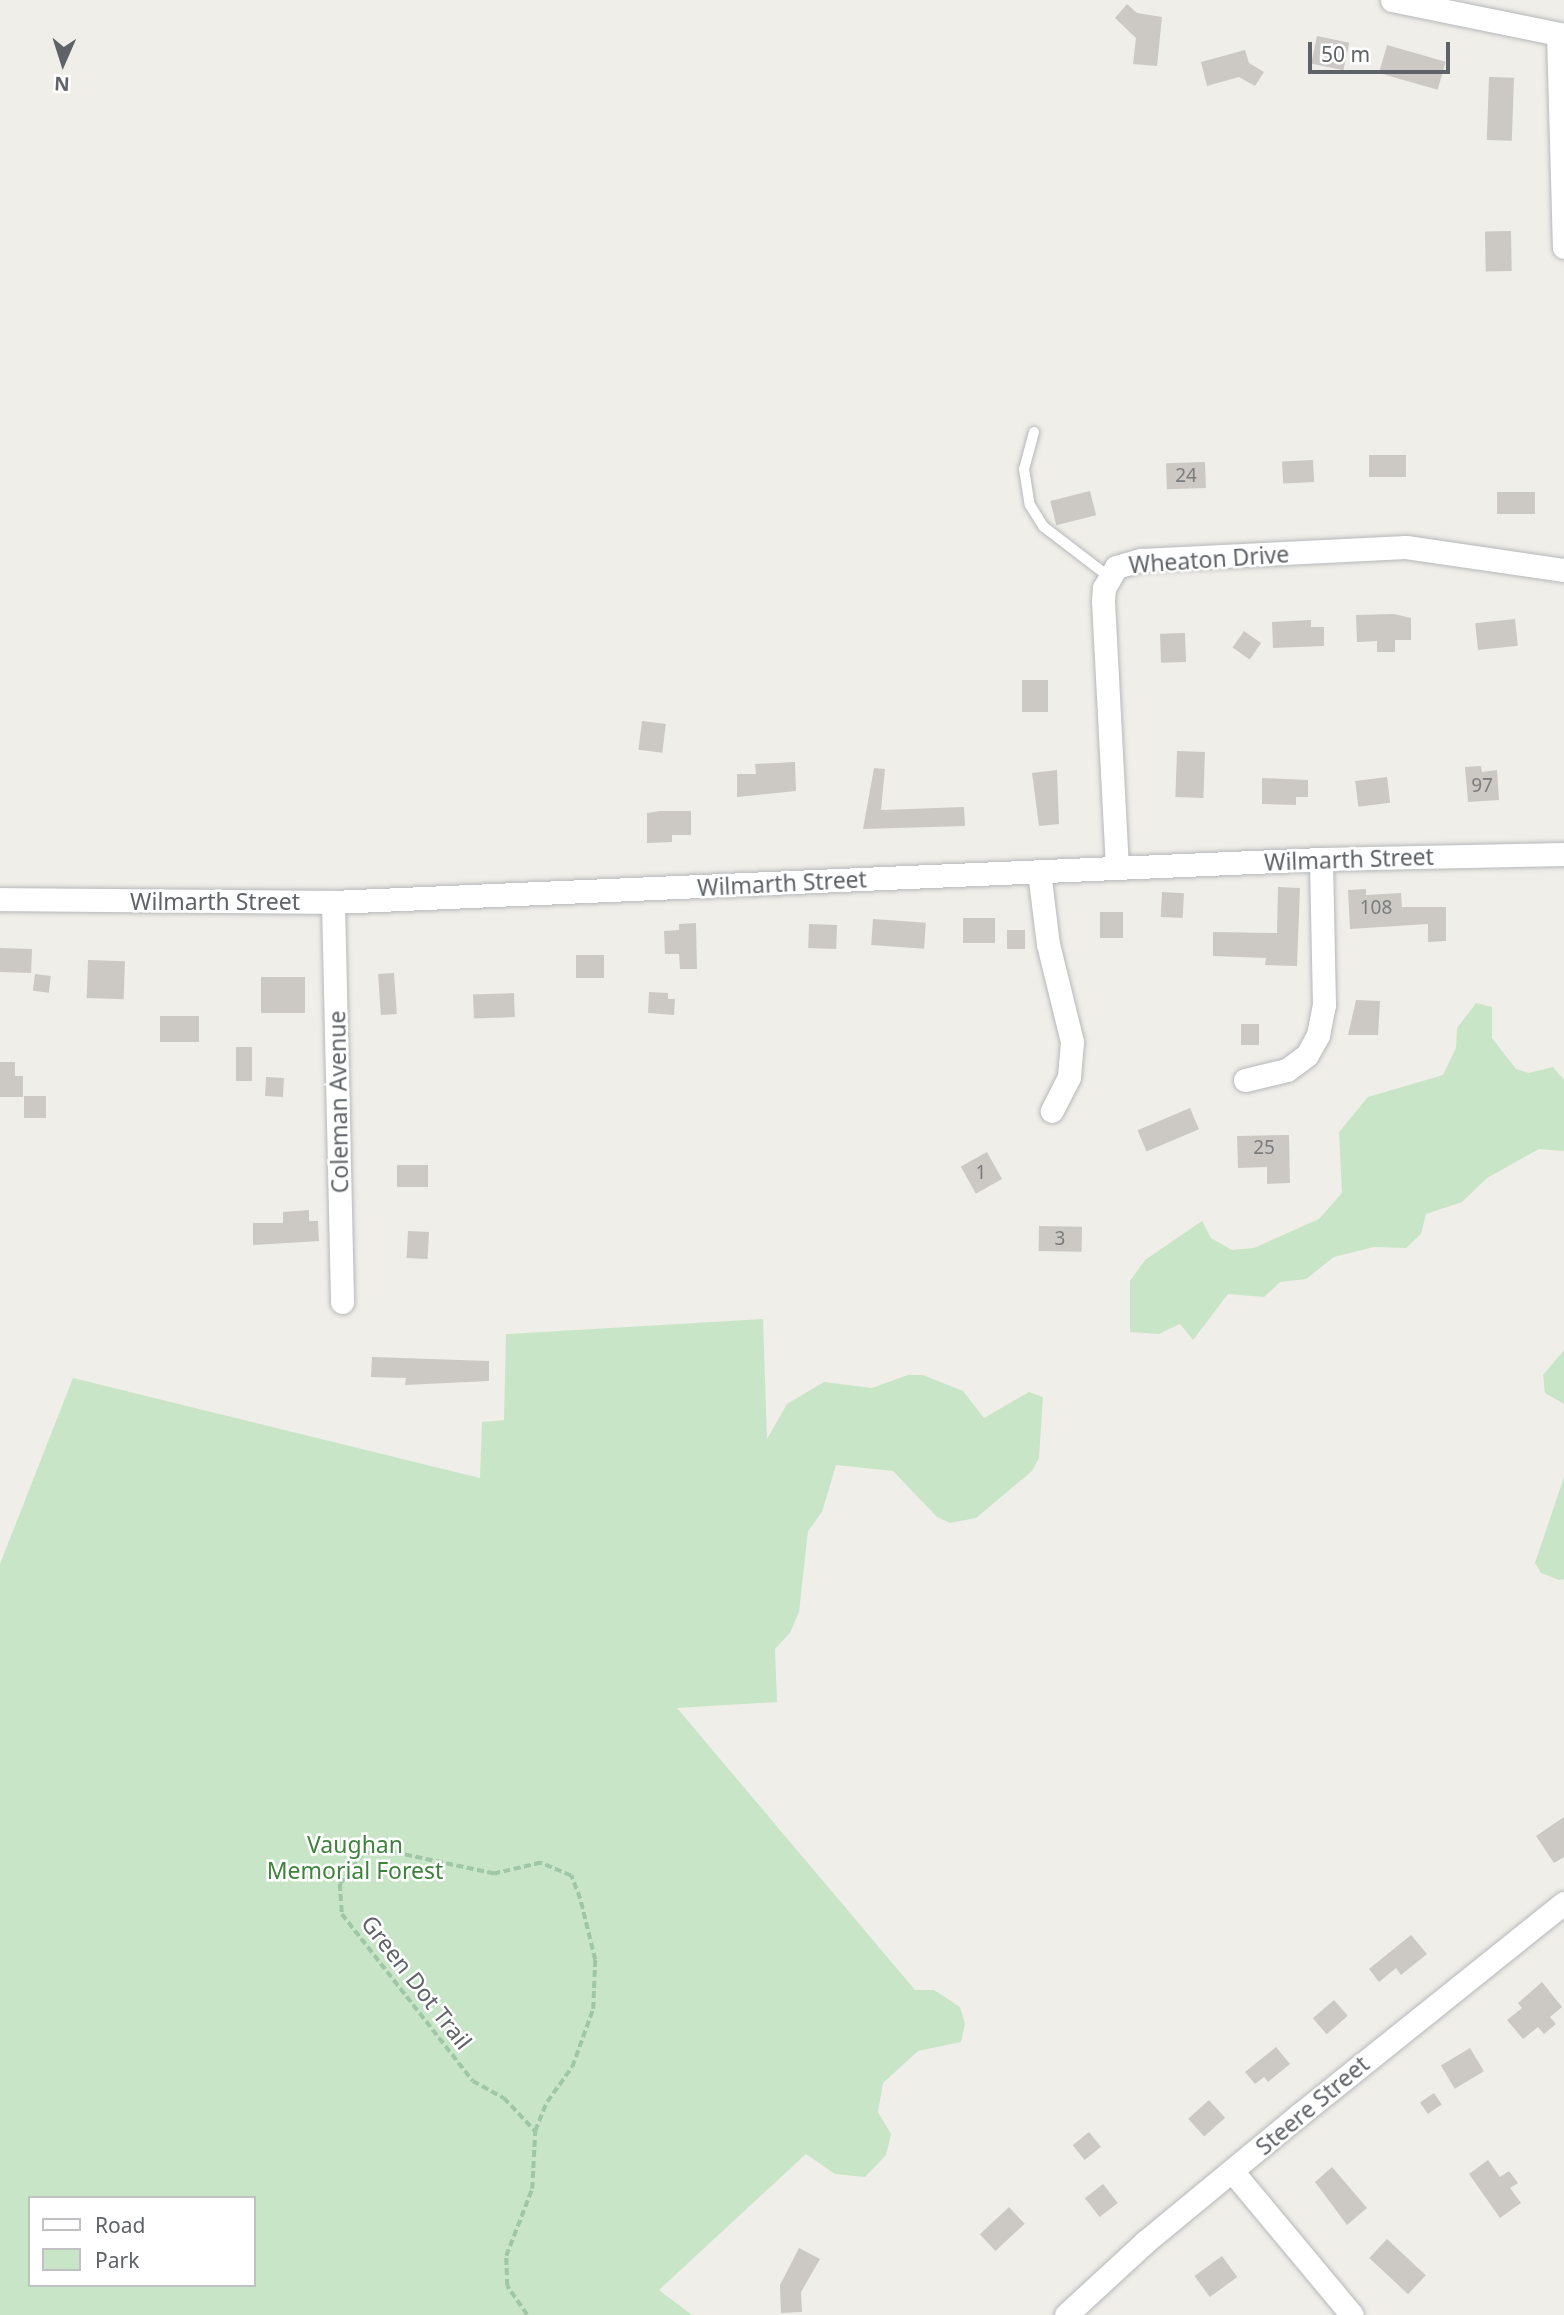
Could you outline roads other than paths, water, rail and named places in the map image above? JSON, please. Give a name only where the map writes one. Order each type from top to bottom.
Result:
[{"type":"street","points":[[1392,0],[1561,35],[1564,247]]},
{"type":"street","name":"Wheaton Drive","points":[[1116,868],[1103,601],[1108,576],[1116,566],[1141,560],[1406,547],[1564,570]]},
{"type":"street","name":"Wilmarth Street","points":[[0,899],[333,902],[1321,859],[1564,854]]},
{"type":"street","points":[[1245,1080],[1287,1070],[1307,1055],[1318,1035],[1324,1006],[1321,859]]},
{"type":"street","points":[[1039,872],[1048,944],[1072,1042],[1069,1077],[1052,1111]]},
{"type":"street","name":"Coleman Avenue","points":[[333,902],[342,1302]]},
{"type":"street","name":"Steere Street","points":[[1066,2315],[1232,2171],[1564,1903]]},
{"type":"street","points":[[1232,2171],[1352,2315]]},
{"type":"lane","points":[[1034,432],[1024,469],[1030,505],[1044,527],[1108,576]]},
{"type":"park label","name":"Vaughan Memorial Forest","points":[[355,1857]]}]
